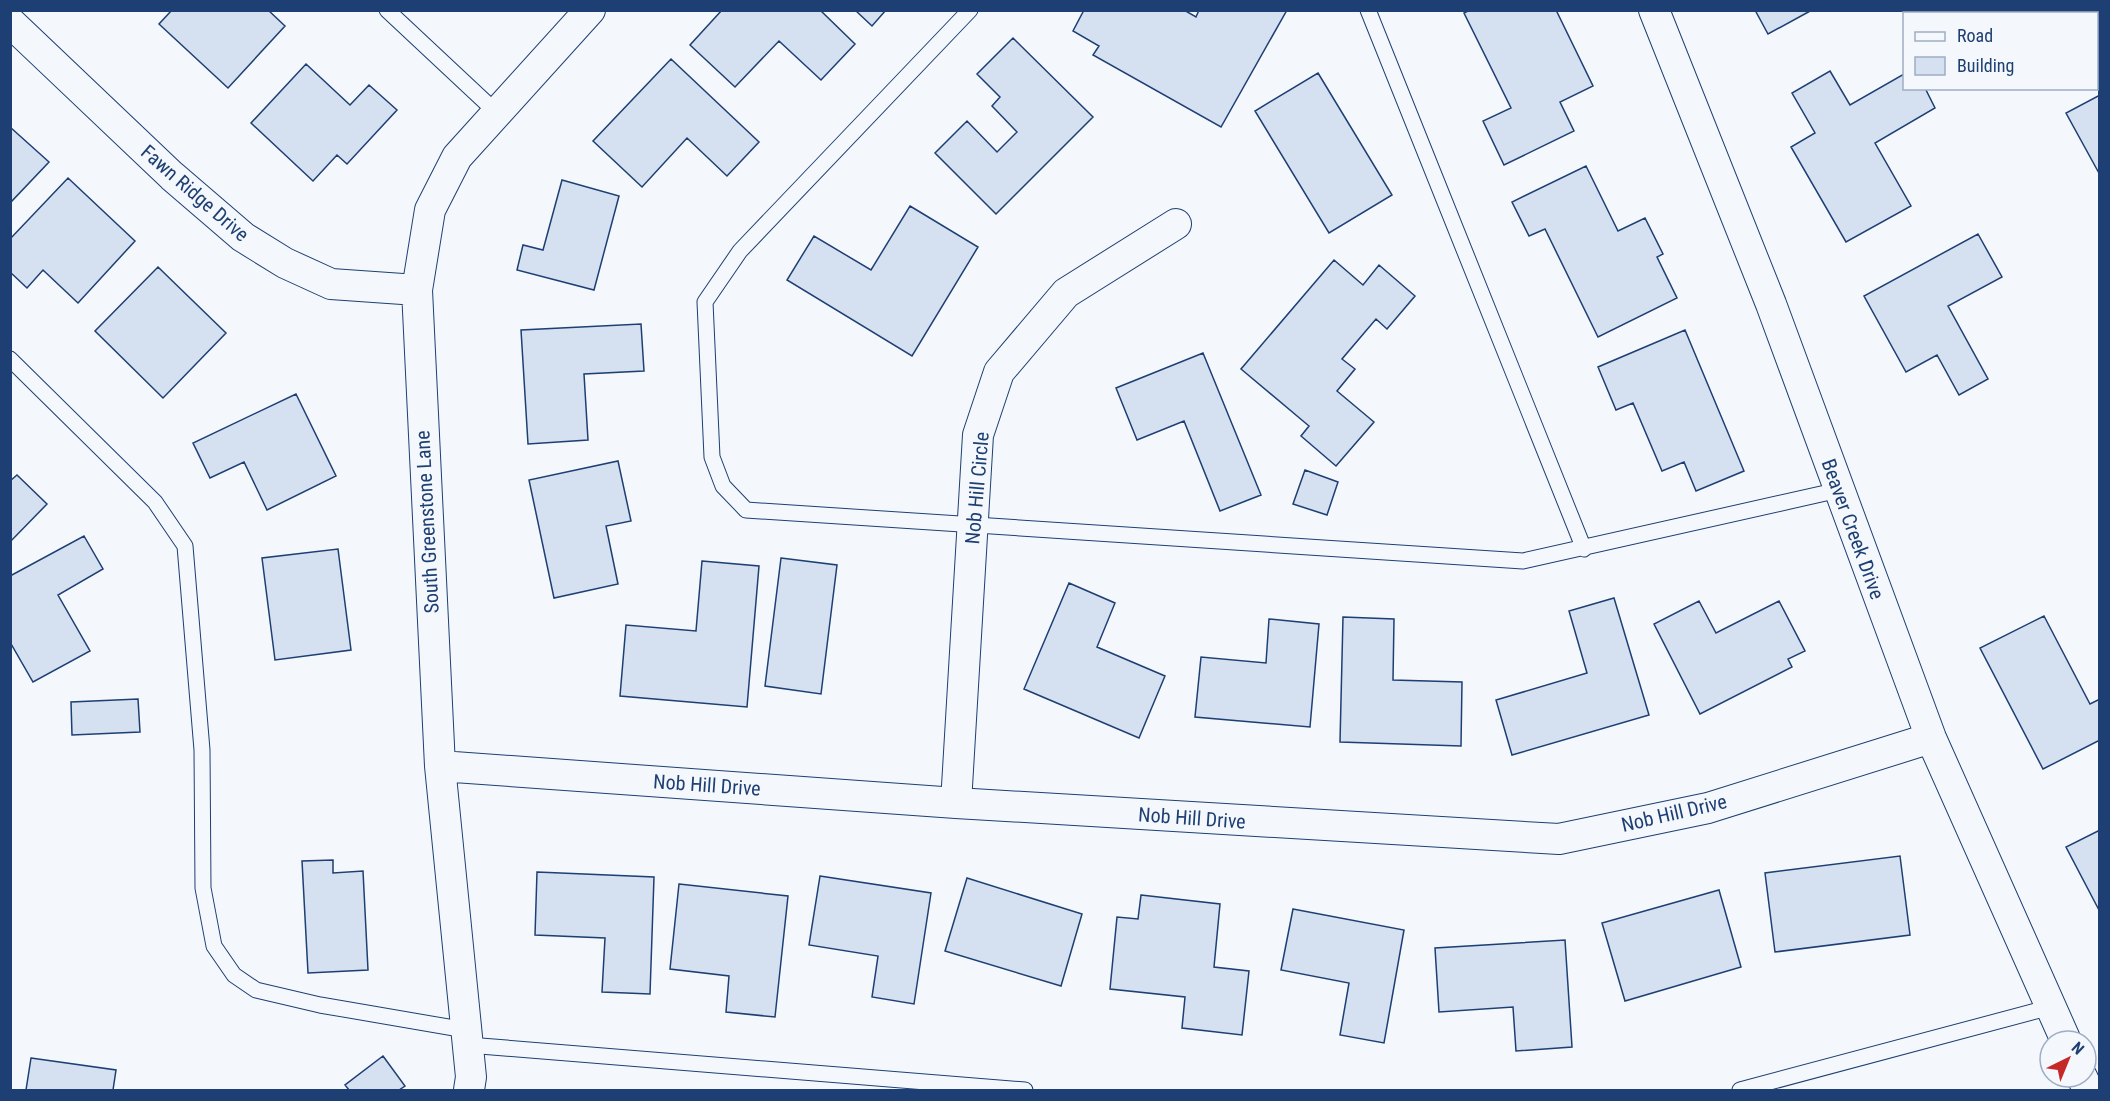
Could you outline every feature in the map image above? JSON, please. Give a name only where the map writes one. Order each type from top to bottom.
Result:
[{"type":"street","name":"South Greenstone Lane","points":[[469,1090],[471,1077],[440,766],[417,290],[430,210],[457,156],[590,10]]},
{"type":"street","name":"Beaver Creek Drive","points":[[1654,10],[1771,304],[1931,738],[2061,1029]]},
{"type":"street","name":"Fawn Ridge Drive","points":[[10,22],[172,176],[243,237],[285,263],[331,284],[417,290]]},
{"type":"street","name":"Nob Hill Circle","points":[[956,803],[978,435],[999,372],[1066,293],[1176,224]]},
{"type":"street","name":"Nob Hill Drive","points":[[440,766],[956,803],[1559,839],[1708,808],[1931,738]]},
{"type":"lane","points":[[387,10],[496,112]]},
{"type":"lane","points":[[970,10],[740,251],[705,302],[712,457],[723,486],[746,510],[1523,561],[1839,490]]},
{"type":"lane","points":[[1368,10],[1584,549]]},
{"type":"lane","points":[[10,359],[155,502],[185,546],[202,750],[203,888],[214,946],[234,975],[256,990],[467,1038],[1025,1090]]},
{"type":"lane","points":[[1740,1090],[2051,1007]]},
{"type":"building","points":[[172,10],[268,10],[285,26],[228,88],[159,24]]},
{"type":"building","points":[[722,10],[820,10],[855,44],[821,80],[779,41],[735,87],[690,45]]},
{"type":"building","points":[[855,10],[886,10],[872,26]]},
{"type":"building","points":[[1084,10],[1184,10],[1196,17],[1199,10],[1287,10],[1221,127],[1093,55],[1099,46],[1073,31]]},
{"type":"building","points":[[1470,10],[1556,10],[1593,86],[1560,102],[1574,131],[1504,165],[1483,121],[1511,108],[1464,13]]},
{"type":"building","points":[[1755,10],[1812,10],[1768,34]]},
{"type":"building","points":[[2037,10],[2100,10],[2100,39],[2098,40],[2098,12],[2038,12]]},
{"type":"building","points":[[1013,38],[1093,117],[996,214],[935,153],[967,121],[997,152],[1017,132],[992,106],[1000,97],[977,74]]},
{"type":"building","points":[[671,59],[759,142],[727,176],[687,138],[642,187],[593,141]]},
{"type":"building","points":[[306,64],[350,105],[369,85],[397,110],[347,164],[337,155],[313,181],[251,123]]},
{"type":"building","points":[[1830,71],[1850,105],[1903,75],[1903,90],[1926,90],[1935,108],[1875,143],[1911,206],[1846,242],[1791,147],[1815,133],[1792,93]]},
{"type":"building","points":[[1318,73],[1392,195],[1329,233],[1255,111]]},
{"type":"building","points":[[2100,95],[2100,175],[2066,113]]},
{"type":"building","points":[[10,127],[49,162],[10,203]]},
{"type":"building","points":[[1586,166],[1618,231],[1645,218],[1663,254],[1657,257],[1677,298],[1598,337],[1545,229],[1529,236],[1512,202]]},
{"type":"building","points":[[68,178],[135,241],[78,303],[43,270],[27,288],[10,272],[10,239]]},
{"type":"building","points":[[562,180],[619,196],[594,290],[517,270],[523,245],[543,250]]},
{"type":"building","points":[[910,206],[978,247],[912,356],[787,280],[814,236],[871,270]]},
{"type":"building","points":[[1978,234],[2002,277],[1948,306],[1988,379],[1959,395],[1937,355],[1906,372],[1864,296]]},
{"type":"building","points":[[1334,260],[1363,285],[1379,265],[1415,296],[1387,329],[1376,319],[1342,359],[1355,369],[1337,391],[1374,422],[1336,466],[1301,436],[1309,426],[1241,369]]},
{"type":"building","points":[[158,267],[226,333],[163,398],[95,331]]},
{"type":"building","points":[[641,324],[644,371],[584,374],[588,440],[528,444],[521,330]]},
{"type":"building","points":[[1685,330],[1744,471],[1696,491],[1684,462],[1662,471],[1633,403],[1616,410],[1598,367]]},
{"type":"building","points":[[1203,353],[1261,495],[1220,511],[1184,421],[1137,440],[1116,388]]},
{"type":"building","points":[[296,394],[336,476],[267,510],[244,462],[210,478],[193,443]]},
{"type":"building","points":[[618,461],[631,521],[606,526],[618,584],[554,598],[529,480]]},
{"type":"building","points":[[1305,470],[1338,482],[1327,515],[1293,504]]},
{"type":"building","points":[[17,475],[47,504],[10,542],[10,481]]},
{"type":"building","points":[[84,536],[103,569],[58,595],[90,651],[33,682],[10,642],[10,576]]},
{"type":"building","points":[[338,549],[351,650],[275,660],[262,558]]},
{"type":"building","points":[[781,558],[837,565],[821,694],[765,686]]},
{"type":"building","points":[[702,561],[759,566],[747,707],[620,696],[626,625],[696,631]]},
{"type":"building","points":[[1069,583],[1115,603],[1097,647],[1165,676],[1139,738],[1024,689]]},
{"type":"building","points":[[1614,598],[1649,715],[1512,755],[1496,700],[1587,673],[1569,611]]},
{"type":"building","points":[[1699,601],[1716,633],[1779,601],[1805,651],[1788,659],[1792,667],[1700,714],[1654,624]]},
{"type":"building","points":[[2044,616],[2090,704],[2100,699],[2100,740],[2043,769],[1980,648]]},
{"type":"building","points":[[1343,617],[1394,619],[1393,680],[1462,682],[1461,746],[1340,742]]},
{"type":"building","points":[[1269,619],[1319,624],[1310,727],[1195,717],[1201,657],[1266,663]]},
{"type":"building","points":[[138,699],[140,732],[72,735],[71,702]]},
{"type":"building","points":[[2100,830],[2100,912],[2066,847]]},
{"type":"building","points":[[1900,856],[1910,935],[1775,952],[1765,873]]},
{"type":"building","points":[[333,860],[333,873],[363,871],[368,970],[308,973],[302,861]]},
{"type":"building","points":[[537,872],[654,877],[650,994],[602,992],[605,938],[535,935]]},
{"type":"building","points":[[820,876],[931,893],[914,1004],[872,997],[878,956],[809,945]]},
{"type":"building","points":[[967,878],[1082,914],[1061,986],[945,951]]},
{"type":"building","points":[[679,884],[788,896],[775,1017],[726,1012],[729,976],[670,969]]},
{"type":"building","points":[[1719,890],[1741,967],[1625,1001],[1602,923]]},
{"type":"building","points":[[1141,895],[1220,904],[1214,967],[1249,971],[1242,1035],[1182,1028],[1185,997],[1110,989],[1117,917],[1138,919]]},
{"type":"building","points":[[1293,909],[1404,930],[1384,1043],[1340,1035],[1349,983],[1281,970]]},
{"type":"building","points":[[1565,940],[1572,1047],[1516,1051],[1513,1007],[1439,1012],[1435,948]]},
{"type":"building","points":[[383,1056],[405,1086],[399,1090],[349,1090],[345,1085]]},
{"type":"building","points":[[31,1058],[116,1070],[113,1090],[26,1090]]}]
